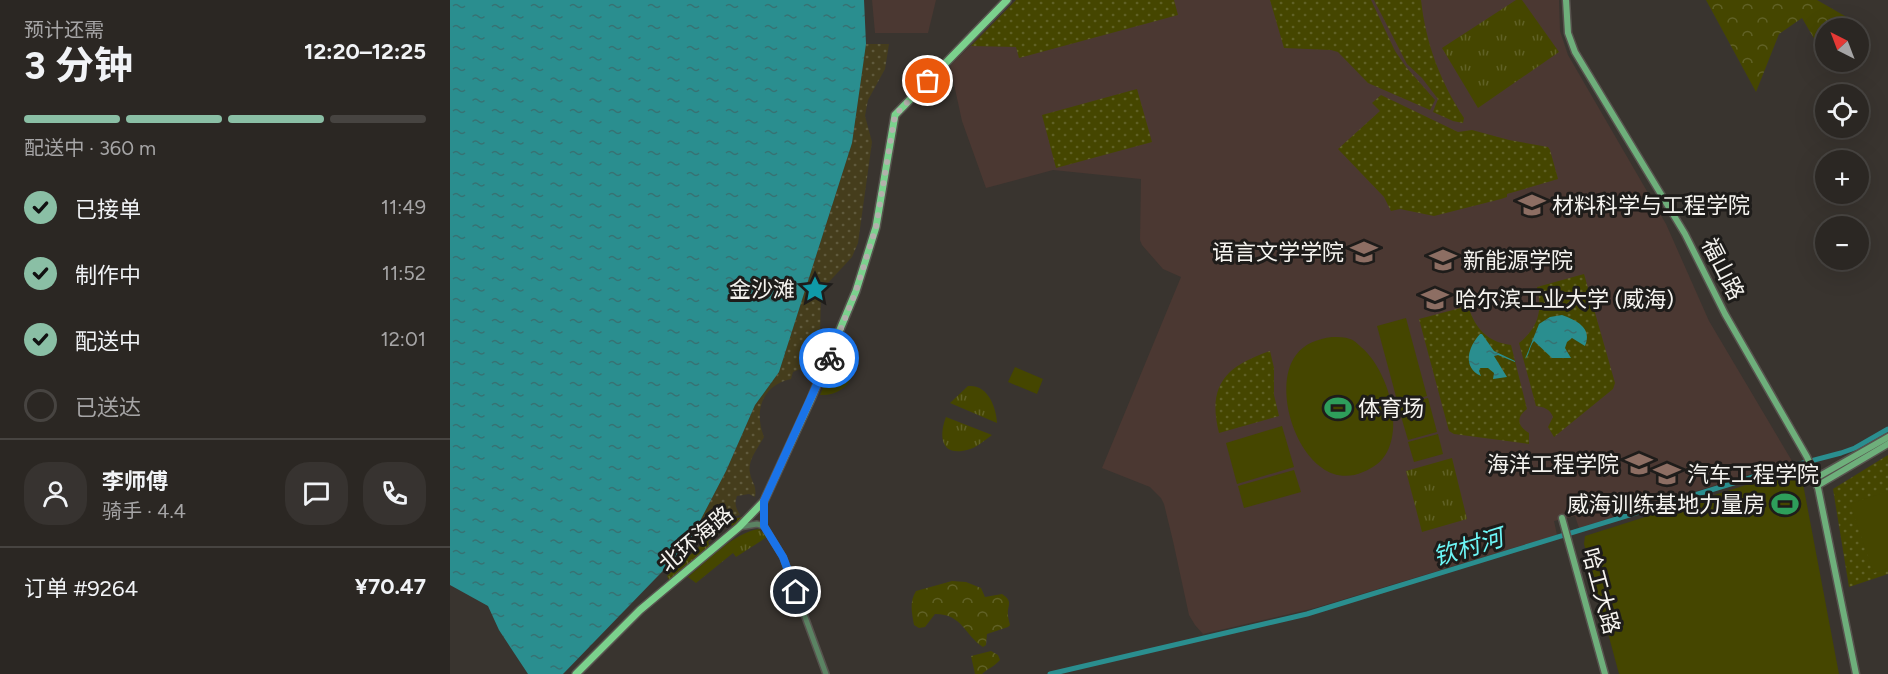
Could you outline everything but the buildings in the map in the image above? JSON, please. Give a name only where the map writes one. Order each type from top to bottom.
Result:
[{"type":"main road","name":"北环海路","points":[[576,674],[640,610],[739,527],[764,501],[811,399],[856,291],[876,227],[895,115],[1007,0]]},
{"type":"main road","name":"福山路","points":[[1566,0],[1568,33],[1575,52],[1685,234],[1725,315],[1807,457],[1816,478]]},
{"type":"main road","points":[[1857,674],[1816,478],[1888,437]]},
{"type":"main road","points":[[1817,486],[1888,444]]},
{"type":"main road","name":"哈工大路","points":[[1562,518],[1605,674]]},
{"type":"street","points":[[764,501],[764,526],[783,557],[826,674]]},
{"type":"street","points":[[739,527],[757,524],[764,526]]},
{"type":"shaded area","points":[[872,0],[936,0],[928,33],[875,33]]},
{"type":"shaded area","name":"哈尔滨工业大学 (威海)","points":[[1016,0],[1559,0],[1560,31],[1568,55],[1666,224],[1709,321],[1792,461],[1579,528],[1575,516],[1554,521],[1557,535],[1315,608],[1203,634],[1189,615],[1161,498],[1150,487],[1102,468],[1181,277],[1163,269],[1142,245],[1140,240],[1141,179],[1053,170],[986,188],[962,121],[950,66]]},
{"type":"green space","points":[[1016,0],[1174,0],[1178,15],[1019,58],[1016,47],[971,46]]},
{"type":"green space","points":[[1270,0],[1371,0],[1395,51],[1435,100],[1430,110],[1368,83],[1338,52],[1284,48]]},
{"type":"green space","points":[[1374,0],[1421,0],[1426,32],[1435,62],[1464,118],[1463,123],[1433,112],[1438,99],[1422,78],[1407,64]]},
{"type":"green space","points":[[1516,0],[1522,0],[1559,52],[1478,108],[1442,48]]},
{"type":"green space","points":[[1706,0],[1817,0],[1848,18],[1815,18],[1815,40],[1802,18],[1779,34],[1756,92]]},
{"type":"green space","points":[[1137,89],[1152,142],[1056,168],[1042,115]]},
{"type":"green space","points":[[1381,95],[1458,132],[1472,130],[1548,147],[1558,179],[1507,194],[1507,197],[1501,199],[1434,216],[1400,209],[1391,211],[1384,197],[1338,149],[1380,111],[1372,103]]},
{"type":"green space","points":[[1584,274],[1615,383],[1613,389],[1554,437],[1548,427],[1553,417],[1552,414],[1536,406],[1519,343],[1535,325],[1539,311],[1537,287]]},
{"type":"green space","points":[[1468,306],[1474,321],[1483,333],[1495,341],[1511,345],[1527,409],[1519,421],[1529,433],[1529,444],[1454,434],[1449,431],[1419,319]]},
{"type":"green space","points":[[1406,318],[1427,396],[1398,404],[1377,326]]},
{"type":"green space","points":[[1332,337],[1353,340],[1370,356],[1384,381],[1392,411],[1392,439],[1383,459],[1374,467],[1363,472],[1343,476],[1325,470],[1310,456],[1298,437],[1290,415],[1286,393],[1288,372],[1296,355],[1312,342]]},
{"type":"green space","points":[[842,341],[853,359],[852,377],[840,390],[820,395]]},
{"type":"green space","points":[[1270,351],[1274,368],[1274,395],[1279,416],[1219,433],[1216,402],[1218,390],[1224,380],[1242,363]]},
{"type":"green space","points":[[1015,367],[1043,379],[1037,394],[1008,382]]},
{"type":"green space","points":[[968,386],[981,389],[990,398],[997,423],[950,403]]},
{"type":"green space","points":[[1428,398],[1437,432],[1408,440],[1398,406]]},
{"type":"green space","points":[[946,417],[992,435],[970,449],[951,450],[942,437]]},
{"type":"green space","points":[[1282,426],[1294,467],[1237,484],[1226,443]]},
{"type":"green space","points":[[1438,434],[1443,454],[1414,462],[1408,442]]},
{"type":"green space","points":[[1888,455],[1888,574],[1849,587],[1833,489]]},
{"type":"green space","points":[[1452,458],[1467,519],[1422,532],[1406,471]]},
{"type":"green space","points":[[1800,468],[1839,674],[1619,674],[1584,544],[1585,536]]},
{"type":"green space","points":[[1294,470],[1301,492],[1244,508],[1238,486]]},
{"type":"green space","points":[[1888,491],[1888,568],[1874,573],[1850,504]]},
{"type":"green space","points":[[742,517],[743,519],[732,526],[730,523],[708,542],[710,546],[669,580],[667,576],[710,537],[713,524]]},
{"type":"green space","points":[[759,529],[767,537],[736,557],[733,553],[696,583],[688,577],[731,541]]},
{"type":"green space","points":[[952,581],[966,582],[981,588],[985,597],[1002,594],[1008,599],[1010,625],[987,634],[986,645],[983,647],[958,622],[944,615],[935,614],[925,627],[919,628],[914,625],[912,603],[916,591]]},
{"type":"green space","points":[[991,651],[998,655],[1000,660],[982,674],[975,674],[971,656]]},
{"type":"sand","name":"金沙滩","points":[[866,44],[889,44],[885,69],[868,100],[865,116],[872,142],[858,243],[852,257],[828,283],[821,296],[820,335],[808,366],[793,372],[791,379],[773,387],[762,401],[760,418],[764,437],[749,468],[755,487],[755,497],[749,494],[737,496],[736,506],[740,515],[713,521],[687,546],[726,471],[755,405],[779,372],[852,143]]},
{"type":"water","points":[[450,0],[864,0],[866,44],[852,143],[779,372],[755,405],[726,471],[687,546],[563,674],[528,674],[499,630],[488,606],[450,585]]},
{"type":"water","points":[[1562,315],[1578,322],[1585,330],[1587,340],[1585,346],[1572,338],[1567,342],[1565,348],[1571,358],[1552,358],[1534,341],[1525,359],[1539,324],[1550,317]]},
{"type":"water","points":[[1480,334],[1494,351],[1515,361],[1498,355],[1494,356],[1507,377],[1493,379],[1494,373],[1488,368],[1480,368],[1481,376],[1471,367],[1470,351]]},
{"type":"waterway","name":"钦村河","points":[[1050,674],[1307,614],[1776,470],[1841,453],[1855,448],[1888,429]]},
{"type":"way so far","points":[[829,358],[856,291],[876,227],[895,115],[928,81]]},
{"type":"place","name":"材料科学与工程学院","points":[[1532,205]]},
{"type":"place","name":"语言文学学院","points":[[1364,252]]},
{"type":"place","name":"新能源学院","points":[[1443,260]]},
{"type":"place","name":"金沙滩","points":[[815,289]]},
{"type":"place","name":"哈尔滨工业大学 (威海)","points":[[1435,299]]},
{"type":"place","name":"体育场","points":[[1338,408]]},
{"type":"place","name":"海洋工程学院","points":[[1639,464]]},
{"type":"place","name":"汽车工程学院","points":[[1667,474]]},
{"type":"place","name":"威海训练基地力量房","points":[[1785,504]]},
{"type":"route","points":[[796,592],[776,542],[764,526],[764,501],[829,358]]}]
